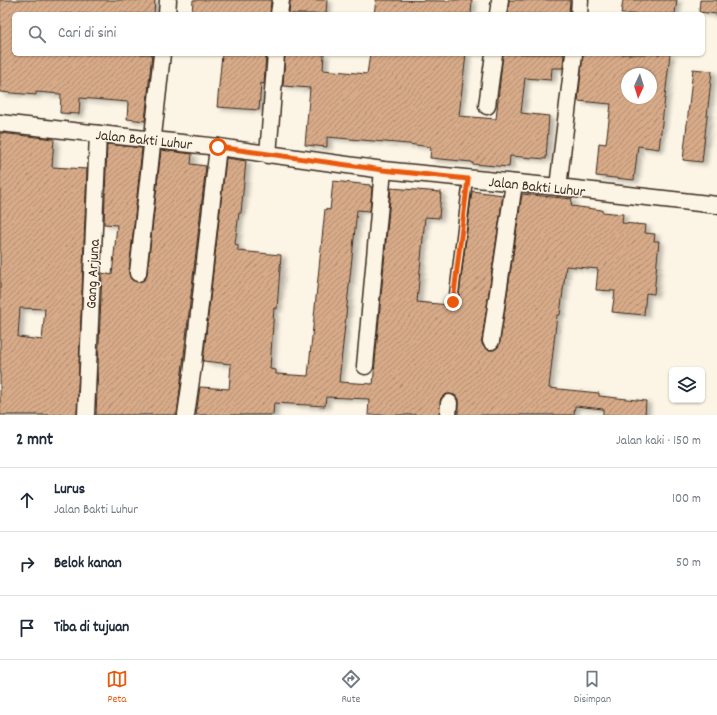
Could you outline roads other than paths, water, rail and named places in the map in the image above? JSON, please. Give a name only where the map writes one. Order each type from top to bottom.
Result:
[{"type":"street","points":[[167,12],[168,0]]},
{"type":"street","points":[[279,12],[280,0]]},
{"type":"street","points":[[498,12],[500,0]]},
{"type":"street","points":[[579,12],[580,0]]},
{"type":"street","points":[[138,273],[162,56]]},
{"type":"street","points":[[268,154],[276,56]]},
{"type":"street","points":[[487,106],[494,56]]},
{"type":"street","points":[[558,187],[574,56]]},
{"type":"street","name":"Jalan Bakti Luhur","points":[[0,123],[218,147],[383,170],[717,204]]},
{"type":"street","name":"Gang Arjuna","points":[[86,415],[98,134]]},
{"type":"street","points":[[186,415],[218,147]]},
{"type":"street","points":[[365,366],[383,170]]},
{"type":"street","points":[[492,341],[514,183]]},
{"type":"lane","points":[[453,302],[468,179]]}]
